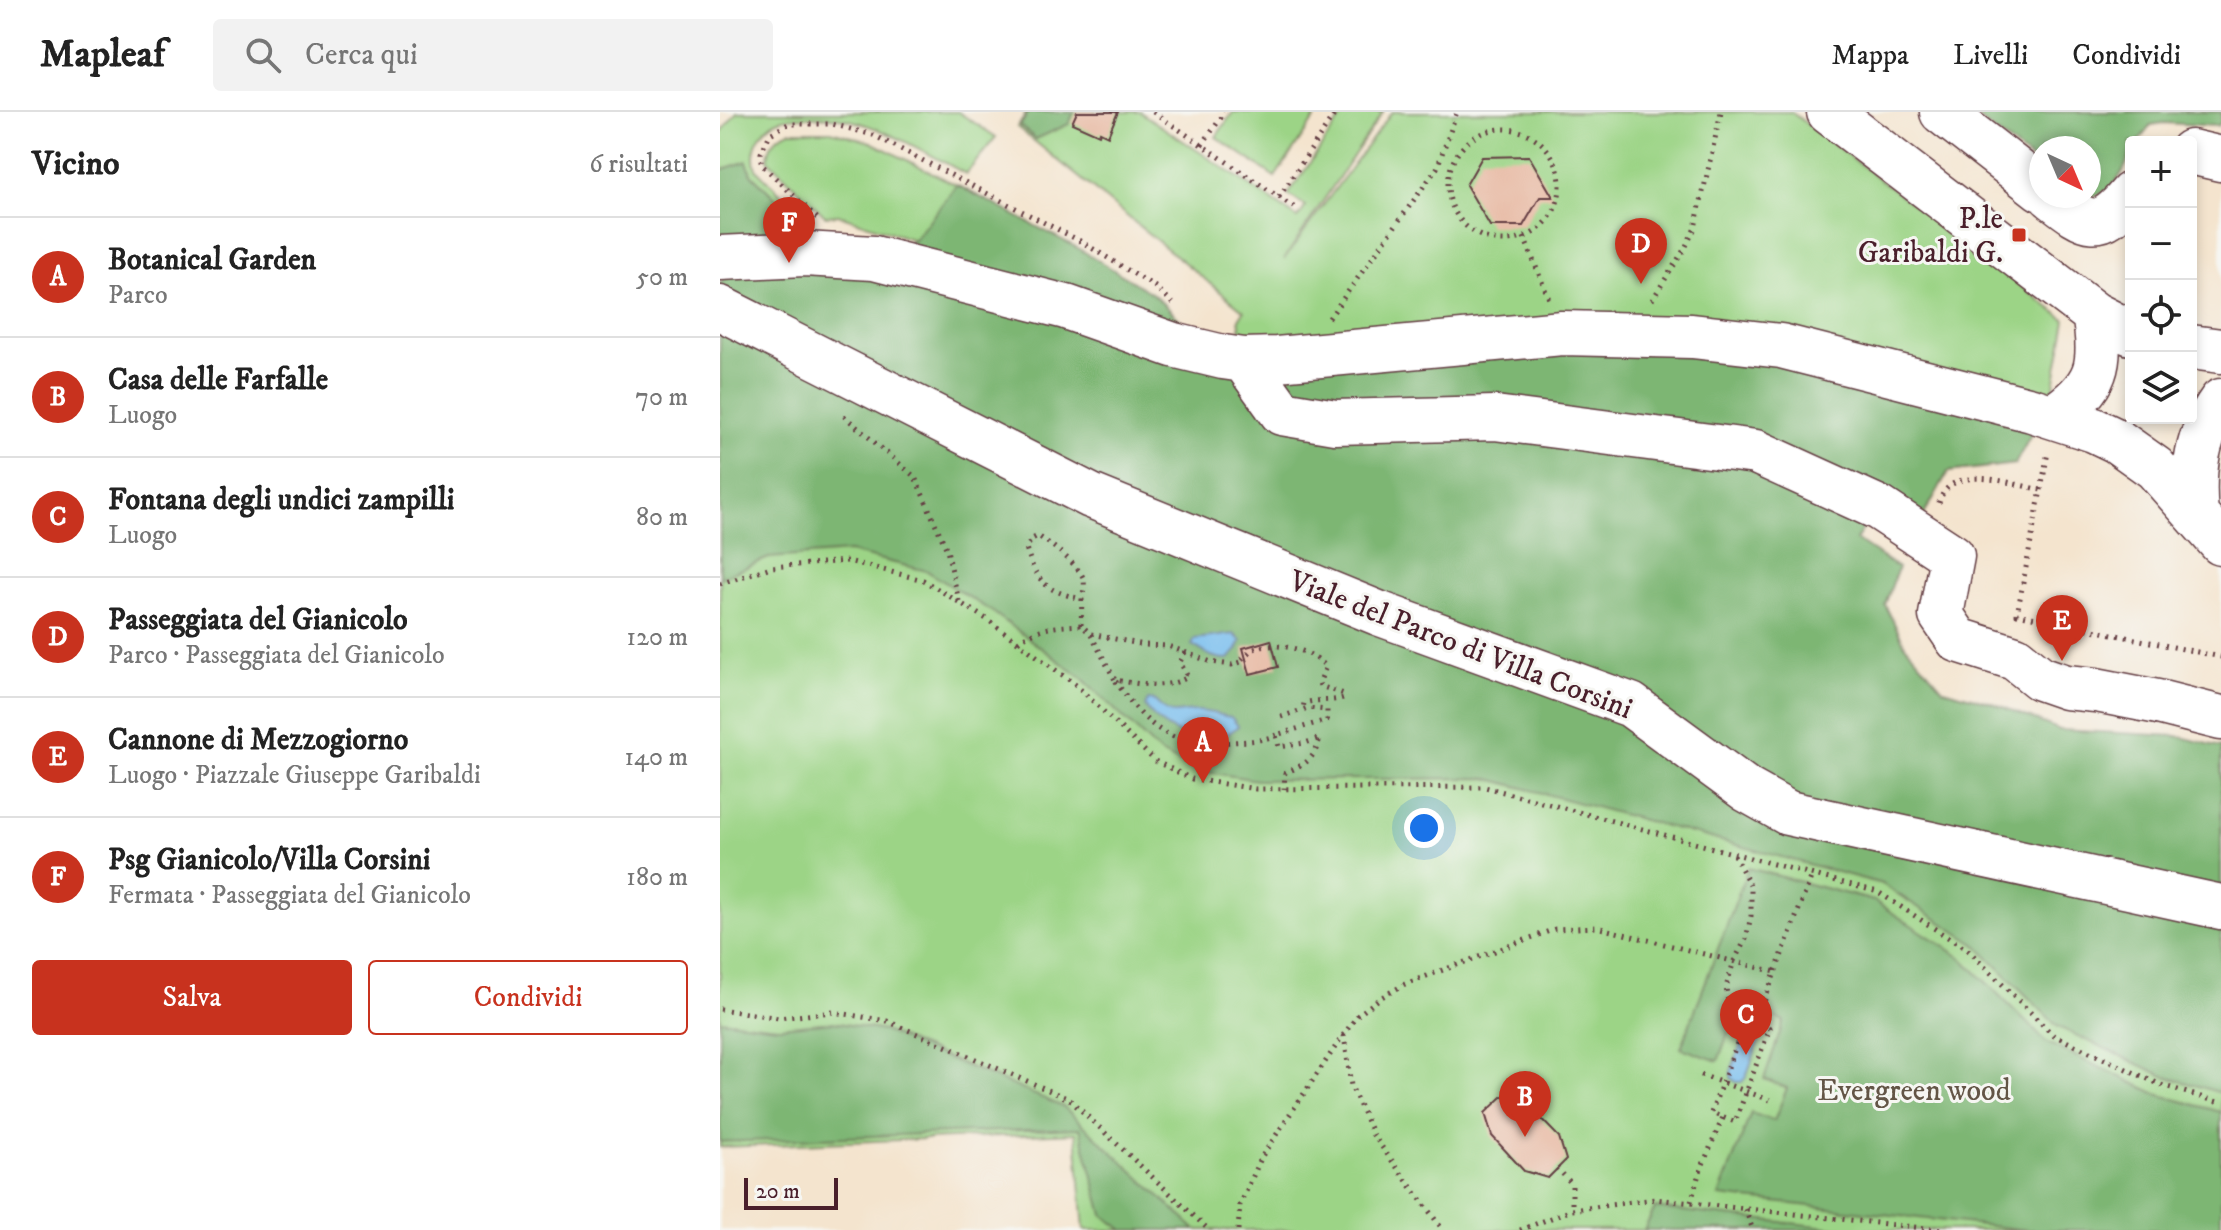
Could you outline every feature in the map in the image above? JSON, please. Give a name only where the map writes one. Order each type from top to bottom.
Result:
[{"type":"street","points":[[1829,112],[2112,324],[2099,352],[2096,372],[2086,390],[2054,416]]},
{"type":"street","points":[[1942,112],[2029,180]]},
{"type":"street","points":[[2197,153],[2221,159]]},
{"type":"street","points":[[2067,208],[2091,221],[2108,217],[2125,200]]},
{"type":"street","points":[[720,258],[804,254],[874,258],[1066,307],[1173,345],[1244,360],[1562,333],[1723,339],[1781,346],[2054,416],[2105,436],[2155,468],[2208,528]]},
{"type":"street","name":"Viale del Parco di Villa Corsini","points":[[720,308],[1091,496],[1378,613],[1631,705],[1747,790],[1788,813],[2221,907]]},
{"type":"street","points":[[2197,348],[2221,351]]},
{"type":"street","points":[[1244,360],[1282,413],[1335,422],[1495,418],[1756,452],[1879,508],[1952,556],[1941,615],[1958,640],[2015,658],[2040,678],[2066,687],[2111,693],[2221,718]]},
{"type":"street","points":[[2208,528],[2193,483],[2202,434],[2221,401]]},
{"type":"path","points":[[1153,112],[1298,210]]},
{"type":"path","points":[[1202,145],[1225,112]]},
{"type":"path","points":[[1279,197],[1336,112]]},
{"type":"path","points":[[1299,357],[1351,290],[1437,168],[1457,112]]},
{"type":"path","points":[[1629,334],[1695,228],[1721,112]]},
{"type":"path","points":[[808,210],[761,164],[761,153],[770,134],[778,128],[788,124],[832,124],[873,135],[918,157],[1082,242],[1157,288]]},
{"type":"path","points":[[1509,128],[1527,133],[1542,142],[1553,156],[1559,172],[1560,190],[1556,207],[1547,222],[1518,240],[1499,241],[1482,237],[1467,228],[1449,198],[1448,180],[1452,163],[1475,136],[1509,128]]},
{"type":"path","points":[[1441,159],[1452,163]]},
{"type":"path","points":[[1524,237],[1562,333]]},
{"type":"path","points":[[844,416],[915,477],[947,550],[959,602]]},
{"type":"path","points":[[1940,514],[1938,507],[1943,492],[1962,478],[1975,477],[2041,490],[2017,614],[2221,657]]},
{"type":"path","points":[[1081,625],[1085,584],[1080,572],[1047,541],[1038,536],[1032,539],[1026,548],[1034,572],[1061,594],[1082,599]]},
{"type":"path","points":[[720,584],[771,567],[848,561],[923,580],[1018,642],[1076,685],[1155,761],[1192,779],[1256,789],[1485,787],[1878,892],[1969,951],[2053,1035],[2161,1085],[2221,1103]]},
{"type":"path","points":[[1018,642],[1031,632],[1045,627],[1081,625],[1091,634],[1130,702],[1158,730],[1191,743],[1267,739],[1327,720],[1327,710],[1303,709],[1281,717]]},
{"type":"path","points":[[1091,634],[1144,645],[1168,646],[1211,662],[1232,665],[1247,660]]},
{"type":"path","points":[[1239,662],[1252,650],[1283,645],[1320,660],[1326,667],[1320,686],[1344,694],[1343,698],[1311,701],[1304,703],[1303,709]]},
{"type":"path","points":[[1115,680],[1148,686],[1183,681],[1188,677],[1180,662],[1185,652]]},
{"type":"path","points":[[1276,735],[1279,747],[1320,738],[1309,762],[1285,773],[1284,789]]},
{"type":"path","points":[[1734,854],[1751,887],[1751,916],[1746,939],[1734,961],[1726,987],[1728,1003],[1742,1010]]},
{"type":"path","points":[[1756,1023],[1812,875]]},
{"type":"path","points":[[1238,1230],[1240,1205],[1262,1156],[1344,1034],[1358,1015],[1405,984],[1555,929],[1596,927],[1776,972]]},
{"type":"path","points":[[720,1009],[779,1018],[833,1012],[887,1021],[1069,1099],[1209,1230]]},
{"type":"path","points":[[1746,1019],[1756,1023],[1770,1028],[1735,1122],[1711,1113],[1746,1019]]},
{"type":"path","points":[[1344,1034],[1351,1086],[1373,1135],[1443,1230]]},
{"type":"path","points":[[1701,1075],[1770,1100]]},
{"type":"path","points":[[1691,1203],[1699,1174],[1723,1117]]},
{"type":"path","points":[[1557,1168],[1572,1184],[1572,1210]]},
{"type":"path","points":[[1520,1230],[1572,1210],[1655,1199],[1942,1230]]},
{"type":"path","points":[[1745,1209],[1753,1230]]},
{"type":"green space","points":[[737,112],[958,112],[996,137],[966,174],[900,139],[847,119],[792,117],[781,120],[766,129],[759,138],[754,151],[755,164],[756,169],[805,218],[795,218],[751,174],[747,162],[720,170],[720,134]]},
{"type":"green space","points":[[1027,112],[1140,112],[1298,218],[1306,206],[1288,195],[1345,112],[1383,112],[1284,259],[1392,112],[1791,112],[2066,320],[2052,397],[1265,350],[1242,337],[1239,319],[1244,311],[1017,127]]},
{"type":"green space","points":[[1029,112],[1074,112],[1069,124],[1036,139],[1020,126]]},
{"type":"green space","points":[[1233,112],[1319,112],[1275,177],[1216,137]]},
{"type":"green space","points":[[1970,112],[2221,112],[2221,122],[2217,126],[2164,123],[2151,125],[2143,136],[2125,136],[2123,172],[2101,194],[2101,136],[2029,136],[2029,158]]},
{"type":"green space","points":[[790,131],[831,131],[871,142],[957,185],[914,240],[839,215],[825,216],[768,160],[774,142]]},
{"type":"green space","points":[[747,161],[751,174],[795,218],[780,234],[763,243],[720,248],[720,170]]},
{"type":"green space","points":[[957,185],[1078,248],[1153,294],[1196,335],[1242,337],[1265,350],[1540,321],[2052,397],[2015,464],[1948,472],[1924,515],[1884,495],[1856,540],[1898,568],[1885,605],[1905,645],[1943,689],[1993,703],[2060,730],[2177,736],[2221,747],[2221,1093],[2164,1076],[2058,1027],[1975,944],[1882,884],[1486,778],[1257,780],[1195,770],[1160,753],[1082,678],[994,613],[927,571],[849,552],[769,558],[720,578],[720,284],[729,271],[860,267],[914,240]]},
{"type":"green space","points":[[720,331],[2221,941],[2221,1230],[1084,1230],[1076,1133],[720,1147]]},
{"type":"green space","name":"Evergreen wood","points":[[1748,868],[1874,901],[1962,958],[2047,1043],[2157,1094],[2221,1112],[2221,1230],[2027,1230],[1719,1196],[1751,1113],[1774,1121],[1787,1088],[1764,1079],[1784,1021],[1739,1004],[1718,1061],[1681,1048]]},
{"type":"green space","points":[[720,1020],[778,1027],[833,1022],[884,1031],[1064,1107],[1196,1230],[1123,1230],[1103,1215],[1080,1128],[720,1142]]},
{"type":"green space","points":[[1655,1208],[1854,1230],[1644,1230]]},
{"type":"water","points":[[1234,634],[1241,641],[1229,659],[1214,657],[1192,645],[1195,639]]},
{"type":"water","points":[[1148,700],[1155,701],[1170,713],[1201,711],[1231,717],[1238,726],[1215,738],[1188,737],[1163,725],[1153,716],[1145,706]]},
{"type":"water","points":[[1755,1028],[1760,1032],[1760,1038],[1746,1077],[1742,1082],[1736,1082],[1731,1078],[1731,1072],[1745,1033]]},
{"type":"building","points":[[1077,112],[1118,112],[1108,136],[1072,123]]},
{"type":"building","points":[[1529,156],[1553,197],[1540,197],[1523,226],[1490,226],[1466,185],[1482,157]]},
{"type":"building","points":[[1271,640],[1278,667],[1250,674],[1243,648]]},
{"type":"building","points":[[1503,1096],[1525,1102],[1559,1137],[1566,1160],[1548,1178],[1524,1171],[1492,1136],[1485,1113]]},
{"type":"place","name":"P.le Garibaldi G.","points":[[2019,235]]},
{"type":"place","name":"Psg Gianicolo/Villa Corsini","points":[[789,263]]},
{"type":"place","name":"Passeggiata del Gianicolo","points":[[1641,284]]},
{"type":"place","name":"Cannone di Mezzogiorno","points":[[2062,661]]},
{"type":"place","name":"Botanical Garden","points":[[1203,783]]},
{"type":"place","name":"Fontana degli undici zampilli","points":[[1746,1055]]},
{"type":"place","name":"Casa delle Farfalle","points":[[1525,1137]]}]
